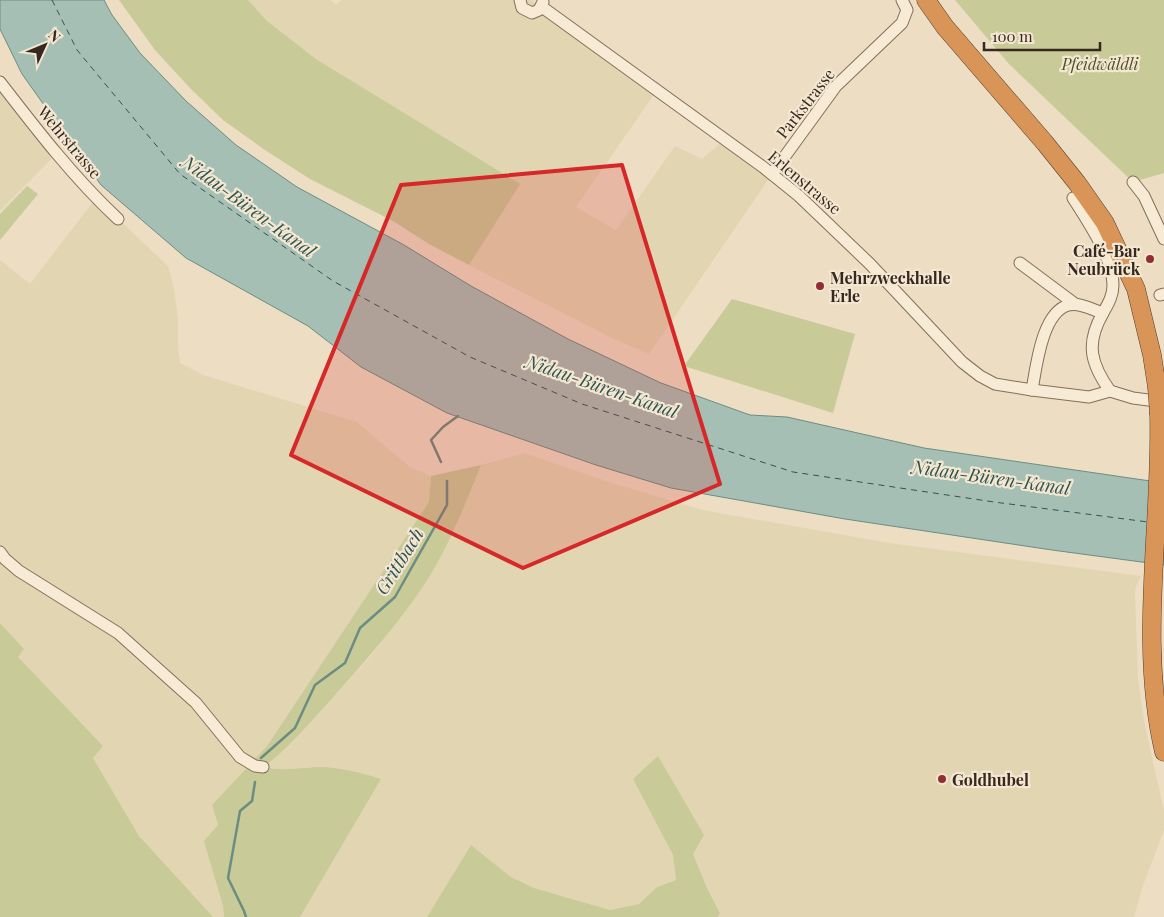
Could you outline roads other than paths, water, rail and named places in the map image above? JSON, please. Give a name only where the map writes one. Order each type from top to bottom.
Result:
[{"type":"highway","points":[[926,0],[945,27],[1045,143],[1093,205],[1106,223],[1136,289],[1145,322],[1160,401],[1152,628],[1153,683],[1164,752]]},
{"type":"highway","points":[[908,3],[946,38],[1073,187],[1111,247],[1145,322]]},
{"type":"street","points":[[520,0],[522,8],[528,12],[536,12],[542,4]]},
{"type":"street","name":"Parkstrasse","points":[[772,174],[836,86],[902,23],[908,3]]},
{"type":"street","name":"Erlenstrasse","points":[[542,4],[772,174],[827,221],[970,369],[980,376],[995,384],[1032,390],[1089,397],[1110,392],[1133,398],[1160,401]]},
{"type":"street","name":"Wehrstrasse","points":[[0,82],[56,154],[93,196],[118,220]]},
{"type":"street","points":[[1133,182],[1160,221],[1164,239]]},
{"type":"street","points":[[1073,198],[1094,232],[1112,275],[1112,293],[1093,334],[1092,345],[1093,357],[1099,374],[1110,392]]},
{"type":"street","points":[[1020,262],[1075,304],[1102,313]]},
{"type":"street","points":[[1032,390],[1039,350],[1047,328],[1062,308],[1075,304]]},
{"type":"street","points":[[0,552],[5,560],[19,571],[118,633],[196,703],[214,723],[231,747],[255,765]]},
{"type":"water","name":"Nidau-Büren-Kanal","points":[[0,0],[104,0],[112,15],[140,53],[186,101],[236,145],[297,187],[404,245],[471,286],[568,339],[661,383],[750,415],[787,417],[924,448],[1164,483],[1164,565],[845,519],[671,488],[596,465],[447,413],[361,367],[308,326],[186,258],[101,185],[22,74],[0,29]]},
{"type":"waterway","points":[[441,462],[431,440],[443,427],[458,416]]},
{"type":"waterway","name":"Grittbach","points":[[261,758],[295,728],[315,685],[345,663],[360,628],[395,597],[447,505],[447,481]]},
{"type":"waterway","name":"Grittbach","points":[[246,917],[228,878],[240,811],[252,801],[255,782]]},
{"type":"place","name":"Café-Bar Neubrück","points":[[1150,259]]},
{"type":"place","name":"Mehrzweckhalle Erle","points":[[820,286]]},
{"type":"place","name":"Goldhubel","points":[[942,779]]},
{"type":"park label","name":"Pfeidwäldli","points":[[1100,63]]}]
